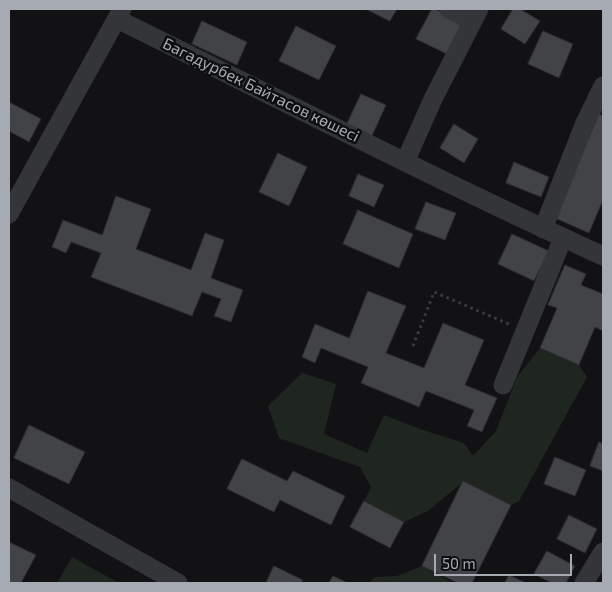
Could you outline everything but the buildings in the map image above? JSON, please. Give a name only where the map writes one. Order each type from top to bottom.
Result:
[{"type":"street","points":[[404,162],[475,15],[449,9]]},
{"type":"street","points":[[9,214],[120,14]]},
{"type":"street","name":"Багадурбек Байтасов көшесі","points":[[120,14],[404,162],[603,256]]},
{"type":"street","points":[[543,229],[585,123],[601,96]]},
{"type":"street","points":[[503,385],[563,238]]},
{"type":"street","points":[[9,488],[178,583]]},
{"type":"street","points":[[584,583],[603,552]]},
{"type":"path","points":[[413,346],[434,292],[526,331]]},
{"type":"shaded area","points":[[540,348],[579,365],[587,377],[519,501],[511,505],[463,482],[428,511],[404,522],[364,501],[371,487],[360,467],[279,438],[268,406],[302,373],[336,384],[324,434],[367,453],[384,415],[464,443],[473,456],[496,431],[517,377]]},
{"type":"shaded area","points":[[72,557],[119,583],[57,583]]},
{"type":"shaded area","points":[[422,566],[453,583],[368,583],[375,577],[397,576]]}]
